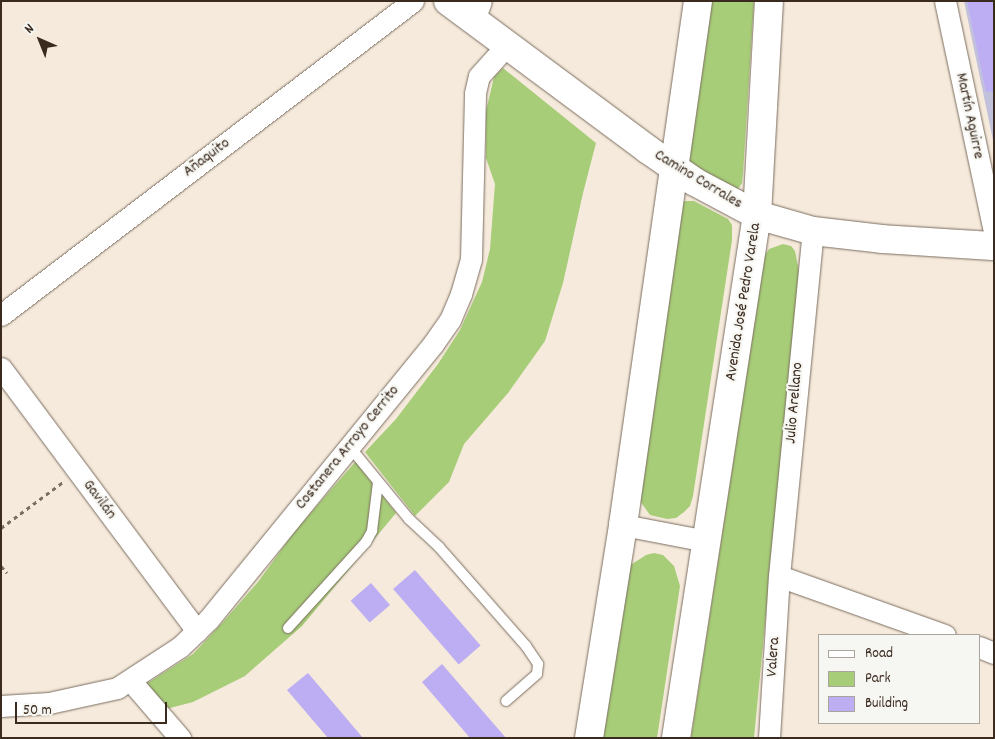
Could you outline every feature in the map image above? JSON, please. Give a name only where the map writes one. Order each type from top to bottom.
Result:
[{"type":"street","name":"Añaquito","points":[[1,316],[413,1]]},
{"type":"street","name":"Camino Corrales","points":[[448,1],[477,10],[507,45],[695,182],[757,215],[813,231],[882,239],[994,246]]},
{"type":"street","points":[[589,738],[623,526],[676,168],[698,1]]},
{"type":"street","name":"Avenida José Pedro Varela","points":[[676,738],[757,215],[769,1]]},
{"type":"street","name":"Martín Aguirre","points":[[945,1],[994,231]]},
{"type":"street","name":"Costanera Arroyo Cerrito","points":[[1,706],[49,703],[118,688],[180,648],[208,620],[433,344],[450,320],[462,294],[471,259],[475,93],[479,76],[507,45]]},
{"type":"street","name":"Julio Arellano","points":[[779,576],[813,231]]},
{"type":"street","name":"Gavilán","points":[[1,368],[197,631]]},
{"type":"street","points":[[623,526],[707,541]]},
{"type":"street","points":[[779,576],[942,634]]},
{"type":"street","name":"Valera","points":[[768,738],[779,576]]},
{"type":"street","points":[[980,647],[994,653]]},
{"type":"street","points":[[130,680],[180,738]]},
{"type":"lane","points":[[348,446],[409,519],[439,547],[520,639],[538,664],[537,674],[506,701]]},
{"type":"lane","points":[[288,628],[366,542],[372,531],[378,482]]},
{"type":"path","points":[[1,528],[78,471]]},
{"type":"path","points":[[1,566],[7,573]]},
{"type":"shaded area","points":[[964,1],[994,1],[994,145]]},
{"type":"green space","points":[[706,1],[754,1],[743,173],[742,183],[738,189],[688,167],[686,146]]},
{"type":"green space","points":[[503,68],[596,143],[563,283],[545,341],[508,393],[464,444],[449,482],[415,516],[365,452],[396,419],[438,364],[460,330],[482,282],[490,249],[495,184],[486,158],[486,111],[494,77]]},
{"type":"green space","points":[[694,201],[728,219],[732,225],[732,240],[693,496],[690,506],[684,512],[676,518],[667,519],[650,515],[640,501],[682,203]]},
{"type":"green space","points":[[783,244],[791,246],[795,251],[799,271],[754,738],[691,738],[765,255],[769,249]]},
{"type":"green space","points":[[356,461],[396,513],[302,626],[245,676],[193,702],[166,709],[146,684],[193,654],[258,582],[295,531]]},
{"type":"green space","points":[[654,553],[663,555],[674,566],[680,586],[657,738],[600,738],[629,566],[646,555]]},
{"type":"building","points":[[967,1],[994,1],[994,91],[986,92]]},
{"type":"building","points":[[415,570],[481,645],[459,664],[393,589]]},
{"type":"building","points":[[371,583],[390,605],[370,623],[351,601]]},
{"type":"building","points":[[442,664],[506,738],[470,738],[422,682]]},
{"type":"building","points":[[308,673],[363,738],[328,738],[287,690]]}]
